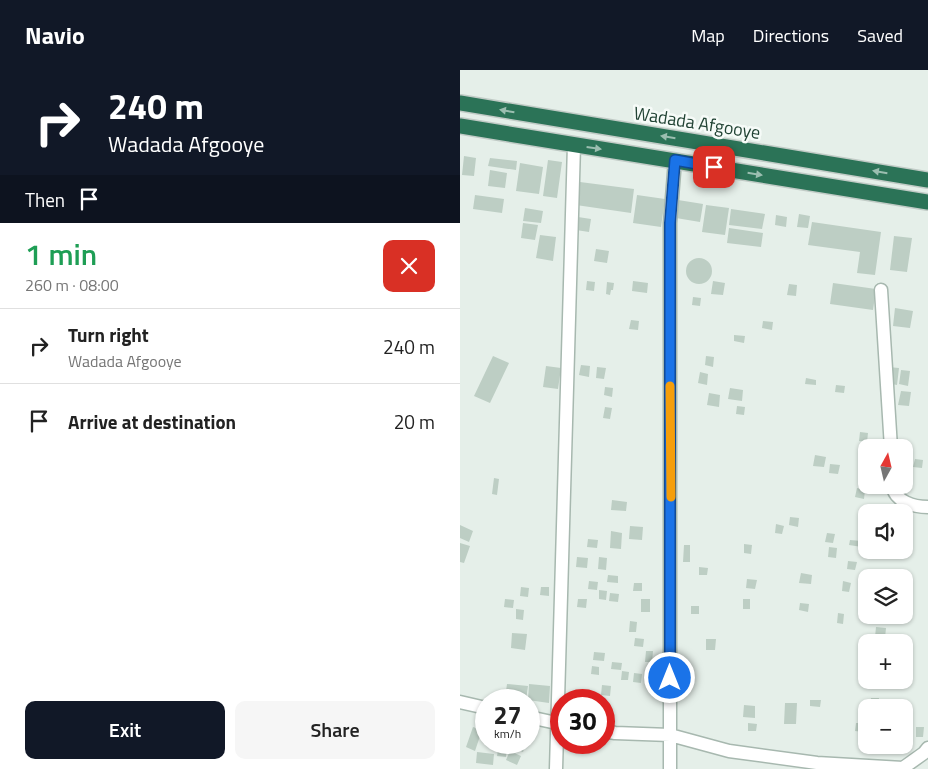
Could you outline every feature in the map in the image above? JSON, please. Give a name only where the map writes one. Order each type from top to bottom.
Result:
[{"type":"highway","name":"Wadada Afgooye","points":[[460,103],[928,180]]},
{"type":"highway","points":[[460,126],[928,202]]},
{"type":"street","points":[[560,689],[574,145]]},
{"type":"street","points":[[670,769],[670,223],[675,160]]},
{"type":"street","points":[[881,290],[890,439]]},
{"type":"street","points":[[897,494],[914,506],[928,507]]},
{"type":"street","points":[[460,702],[475,705]]},
{"type":"street","points":[[615,733],[670,736],[729,751],[817,762],[903,769],[928,748]]},
{"type":"street","points":[[556,769],[557,754]]},
{"type":"building","points":[[464,156],[476,158],[474,176],[462,175]]},
{"type":"building","points":[[490,158],[517,161],[516,170],[488,166]]},
{"type":"building","points":[[548,160],[562,162],[557,198],[543,196]]},
{"type":"building","points":[[520,163],[543,167],[539,194],[516,191]]},
{"type":"building","points":[[490,170],[507,173],[505,188],[488,186]]},
{"type":"building","points":[[580,182],[634,189],[631,213],[576,205]]},
{"type":"building","points":[[475,195],[504,199],[502,213],[473,209]]},
{"type":"building","points":[[637,195],[665,199],[661,227],[633,223]]},
{"type":"building","points":[[678,200],[703,204],[700,222],[676,218]]},
{"type":"building","points":[[706,205],[729,208],[725,235],[702,232]]},
{"type":"building","points":[[525,208],[543,211],[541,223],[523,221]]},
{"type":"building","points":[[731,209],[765,214],[762,229],[729,225]]},
{"type":"building","points":[[799,214],[810,216],[808,228],[797,227]]},
{"type":"building","points":[[776,215],[787,217],[786,227],[775,225]]},
{"type":"building","points":[[578,217],[591,219],[589,232],[576,230]]},
{"type":"building","points":[[812,222],[881,232],[875,275],[857,273],[860,252],[808,245]]},
{"type":"building","points":[[523,223],[538,225],[535,240],[521,238]]},
{"type":"building","points":[[729,228],[763,233],[761,247],[727,243]]},
{"type":"building","points":[[540,235],[556,237],[553,261],[536,258]]},
{"type":"building","points":[[894,236],[912,238],[907,272],[890,270]]},
{"type":"building","points":[[596,249],[609,251],[607,263],[594,261]]},
{"type":"building","points":[[699,258],[708,262],[712,271],[708,280],[699,284],[690,280],[686,271],[690,262]]},
{"type":"building","points":[[587,281],[595,282],[594,291],[586,290]]},
{"type":"building","points":[[633,281],[648,283],[647,293],[632,291]]},
{"type":"building","points":[[713,281],[725,283],[723,295],[711,294]]},
{"type":"building","points":[[607,282],[614,283],[610,295],[606,294]]},
{"type":"building","points":[[833,283],[876,289],[873,310],[830,304]]},
{"type":"building","points":[[789,284],[797,285],[796,296],[787,295]]},
{"type":"building","points":[[693,297],[701,298],[700,306],[692,305]]},
{"type":"building","points":[[895,308],[913,311],[910,328],[893,326]]},
{"type":"building","points":[[631,320],[639,321],[638,330],[629,329]]},
{"type":"building","points":[[763,321],[773,322],[772,330],[762,328]]},
{"type":"building","points":[[734,335],[745,336],[744,343],[734,341]]},
{"type":"building","points":[[493,356],[509,363],[490,403],[474,396]]},
{"type":"building","points":[[706,356],[714,357],[713,367],[705,365]]},
{"type":"building","points":[[581,365],[590,366],[589,377],[579,375]]},
{"type":"building","points":[[546,366],[561,368],[558,389],[543,387]]},
{"type":"building","points":[[597,367],[606,368],[604,379],[596,378]]},
{"type":"building","points":[[888,367],[899,368],[897,385],[886,383]]},
{"type":"building","points":[[901,370],[910,371],[908,386],[899,384]]},
{"type":"building","points":[[700,372],[708,374],[707,385],[698,383]]},
{"type":"building","points":[[806,378],[816,380],[816,385],[805,384]]},
{"type":"building","points":[[836,385],[845,386],[844,393],[835,392]]},
{"type":"building","points":[[605,387],[613,388],[612,397],[604,395]]},
{"type":"building","points":[[730,388],[743,390],[742,401],[728,399]]},
{"type":"building","points":[[901,391],[911,392],[909,406],[898,405]]},
{"type":"building","points":[[709,393],[720,395],[719,407],[707,405]]},
{"type":"building","points":[[737,406],[745,407],[744,415],[736,414]]},
{"type":"building","points":[[605,407],[612,408],[610,419],[603,418]]},
{"type":"building","points":[[860,432],[868,433],[867,439],[859,439]]},
{"type":"building","points":[[815,455],[826,457],[824,467],[813,466]]},
{"type":"building","points":[[915,459],[923,460],[922,468],[913,467]]},
{"type":"building","points":[[830,464],[840,465],[838,474],[829,473]]},
{"type":"building","points":[[494,478],[499,479],[497,495],[492,494]]},
{"type":"building","points":[[857,488],[858,494],[865,494],[864,499],[855,497]]},
{"type":"building","points":[[612,500],[627,502],[626,511],[611,510]]},
{"type":"building","points":[[790,517],[799,518],[798,527],[789,525]]},
{"type":"building","points":[[776,524],[784,526],[782,534],[775,533]]},
{"type":"building","points":[[460,525],[473,531],[469,542],[460,538]]},
{"type":"building","points":[[630,526],[643,527],[642,540],[629,539]]},
{"type":"building","points":[[611,531],[622,533],[621,549],[610,548]]},
{"type":"building","points":[[827,533],[835,534],[833,543],[825,542]]},
{"type":"building","points":[[588,539],[598,540],[597,548],[587,547]]},
{"type":"building","points":[[850,540],[858,541],[858,546],[849,545]]},
{"type":"building","points":[[460,543],[470,546],[464,563],[460,562]]},
{"type":"building","points":[[744,544],[752,545],[751,554],[744,553]]},
{"type":"building","points":[[684,545],[690,545],[690,562],[683,562]]},
{"type":"building","points":[[829,547],[837,548],[836,558],[828,557]]},
{"type":"building","points":[[577,557],[588,558],[587,568],[576,567]]},
{"type":"building","points":[[599,557],[607,558],[606,570],[598,569]]},
{"type":"building","points":[[848,561],[857,562],[855,570],[847,569]]},
{"type":"building","points":[[699,567],[708,568],[707,575],[699,575]]},
{"type":"building","points":[[801,573],[812,575],[811,584],[799,583]]},
{"type":"building","points":[[608,575],[618,576],[618,583],[607,582]]},
{"type":"building","points":[[747,579],[757,580],[755,589],[746,588]]},
{"type":"building","points":[[589,581],[598,582],[597,590],[588,589]]},
{"type":"building","points":[[843,581],[851,583],[849,592],[842,591]]},
{"type":"building","points":[[634,583],[642,583],[642,591],[633,591]]},
{"type":"building","points":[[521,587],[529,588],[528,597],[520,596]]},
{"type":"building","points":[[541,587],[549,587],[549,596],[540,595]]},
{"type":"building","points":[[599,590],[607,591],[606,600],[599,599]]},
{"type":"building","points":[[610,593],[619,594],[618,602],[609,601]]},
{"type":"building","points":[[505,599],[514,600],[513,608],[504,607]]},
{"type":"building","points":[[578,599],[587,599],[586,608],[577,607]]},
{"type":"building","points":[[641,599],[650,599],[650,612],[641,612]]},
{"type":"building","points":[[743,599],[750,599],[750,609],[743,609]]},
{"type":"building","points":[[800,603],[809,604],[808,612],[799,610]]},
{"type":"building","points":[[691,606],[699,606],[699,614],[691,614]]},
{"type":"building","points":[[516,609],[524,610],[523,620],[516,619]]},
{"type":"building","points":[[838,613],[844,614],[843,624],[837,623]]},
{"type":"building","points":[[630,621],[637,622],[636,632],[629,632]]},
{"type":"building","points":[[876,627],[886,628],[885,634],[875,634]]},
{"type":"building","points":[[512,633],[527,634],[525,650],[511,648]]},
{"type":"building","points":[[635,638],[644,639],[643,647],[634,646]]},
{"type":"building","points":[[706,639],[716,639],[715,650],[706,650]]},
{"type":"building","points":[[646,651],[653,651],[652,662],[645,662]]},
{"type":"building","points":[[594,652],[605,653],[604,661],[593,660]]},
{"type":"building","points":[[612,662],[622,663],[621,670],[611,669]]},
{"type":"building","points":[[592,666],[599,667],[599,675],[591,674]]},
{"type":"building","points":[[622,671],[629,672],[628,680],[621,680]]},
{"type":"building","points":[[634,673],[642,674],[641,683],[633,682]]},
{"type":"building","points":[[507,684],[528,686],[528,689],[506,689]]},
{"type":"building","points":[[529,684],[550,686],[549,703],[540,702],[540,689],[529,689]]},
{"type":"building","points":[[602,685],[611,686],[611,689],[602,689]]},
{"type":"building","points":[[810,700],[821,700],[820,707],[810,706]]},
{"type":"building","points":[[785,703],[797,703],[796,724],[784,724]]},
{"type":"building","points":[[744,705],[755,706],[755,718],[743,717]]},
{"type":"building","points":[[748,723],[757,724],[756,731],[748,731]]},
{"type":"building","points":[[856,723],[858,723],[858,731],[855,731]]},
{"type":"building","points":[[473,727],[475,728],[475,751],[466,747]]},
{"type":"building","points":[[916,727],[924,727],[923,737],[916,737]]},
{"type":"building","points":[[477,754],[494,754],[493,765],[476,763]]},
{"type":"building","points":[[497,754],[506,754],[506,757],[497,756]]},
{"type":"building","points":[[509,754],[521,756],[517,765],[506,760]]},
{"type":"slow traffic","points":[[670,386],[671,497]]},
{"type":"route","points":[[670,678],[670,223],[675,160],[714,167]]}]
